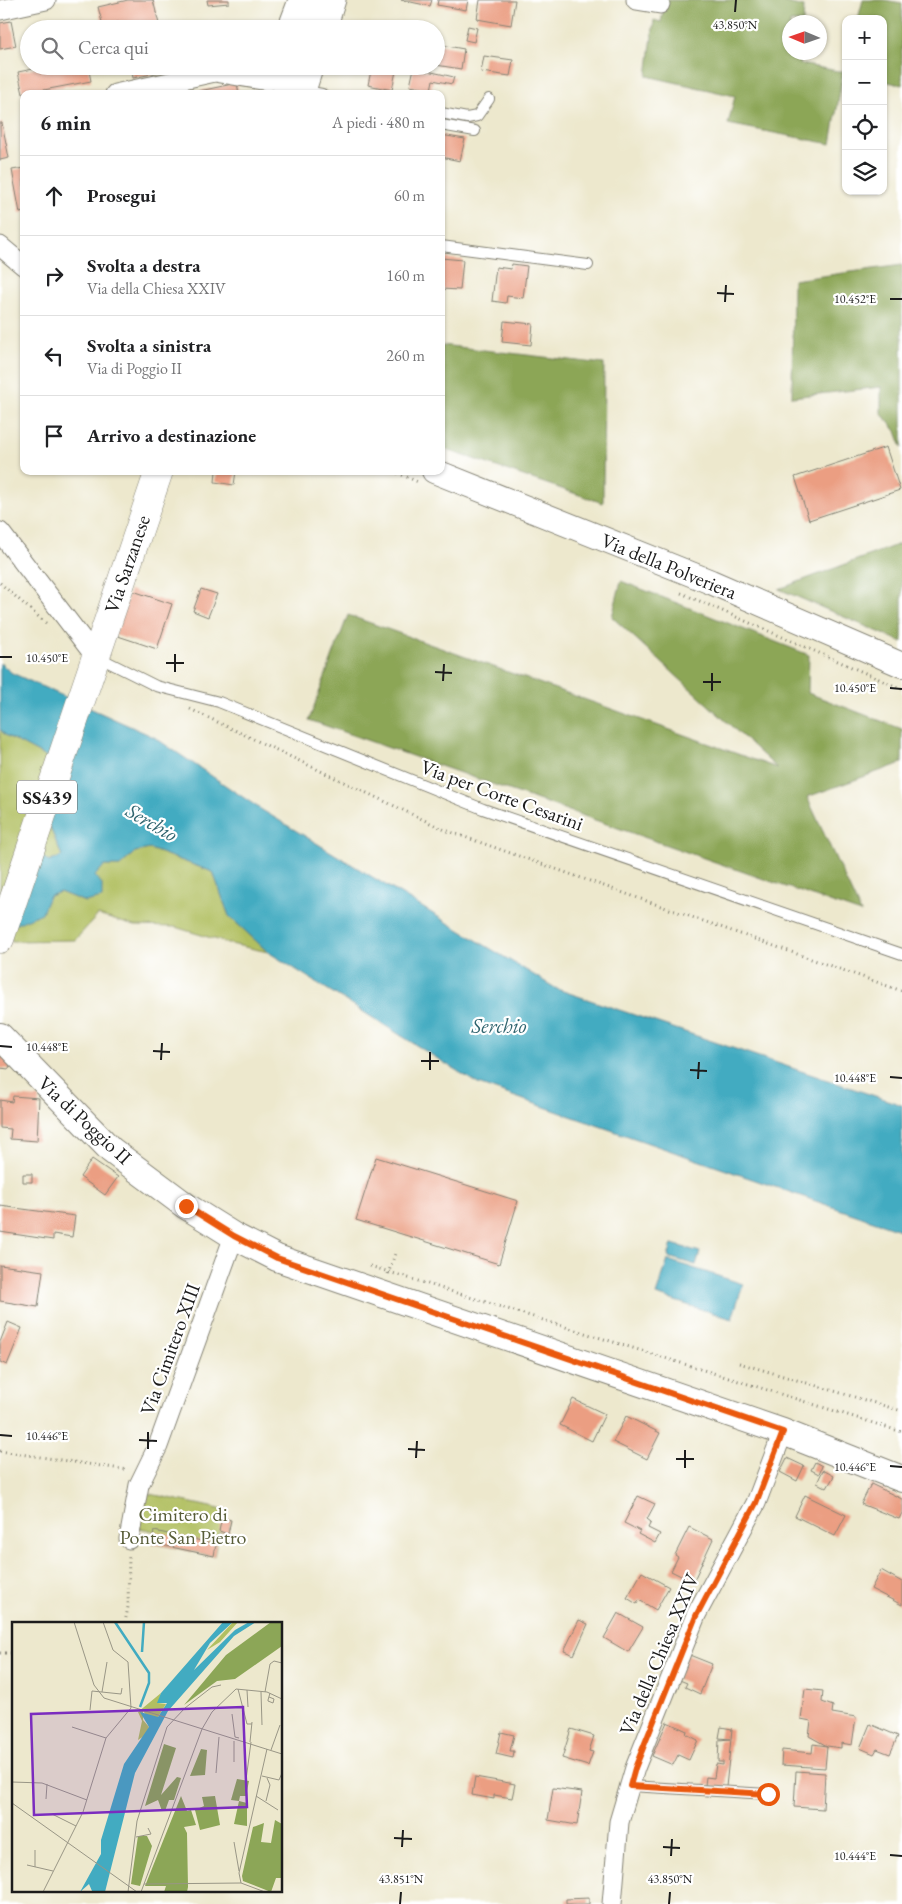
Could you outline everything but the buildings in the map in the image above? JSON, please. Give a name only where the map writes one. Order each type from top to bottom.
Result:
[{"type":"main road","points":[[312,20],[319,0]]},
{"type":"main road","points":[[289,88],[293,75]]},
{"type":"main road","name":"Via Sarzanese","points":[[95,656],[158,475]]},
{"type":"main road","name":"SS439","points":[[0,938],[95,656]]},
{"type":"main road","name":"Via di Poggio II","points":[[0,1036],[111,1150],[186,1206],[234,1236],[277,1258],[783,1432],[902,1479]]},
{"type":"street","points":[[0,10],[46,0]]},
{"type":"street","points":[[290,20],[298,0]]},
{"type":"street","points":[[330,20],[336,0]]},
{"type":"street","points":[[636,0],[660,4]]},
{"type":"street","points":[[133,90],[201,75]]},
{"type":"street","points":[[229,75],[289,88],[304,75]]},
{"type":"street","points":[[0,246],[20,263]]},
{"type":"street","name":"Via della Polveriera","points":[[444,475],[711,582],[902,665]]},
{"type":"street","points":[[0,532],[95,656]]},
{"type":"street","name":"Via Cimitero XIII","points":[[129,1539],[139,1485],[158,1446],[234,1236]]},
{"type":"street","name":"Via della Chiesa XXIV","points":[[612,1904],[620,1822],[635,1768],[696,1616],[756,1503],[783,1432]]},
{"type":"lane","points":[[445,115],[467,118],[477,116],[489,99]]},
{"type":"lane","points":[[445,126],[475,131]]},
{"type":"lane","points":[[445,246],[588,264]]},
{"type":"lane","name":"Via per Corte Cesarini","points":[[95,656],[156,686],[219,702],[483,809],[902,954]]},
{"type":"lane","points":[[630,1786],[768,1794]]},
{"type":"path","points":[[186,707],[446,830],[902,991]]},
{"type":"path","points":[[388,1272],[395,1254]]},
{"type":"path","points":[[361,1263],[902,1432]]},
{"type":"path","points":[[739,1363],[902,1411]]},
{"type":"path","points":[[0,1451],[145,1473]]},
{"type":"path","points":[[125,1622],[128,1607],[129,1539]]},
{"type":"green space","points":[[665,0],[774,0],[804,7],[803,15],[782,15],[782,60],[800,60],[800,64],[842,72],[831,144],[728,124],[735,96],[647,76],[654,20],[661,22]]},
{"type":"green space","points":[[863,0],[884,0],[902,3],[902,85],[887,82],[887,15],[859,15]]},
{"type":"green space","points":[[902,265],[902,448],[896,431],[881,413],[881,387],[792,397],[793,280]]},
{"type":"green space","points":[[445,345],[604,364],[603,503],[445,449]]},
{"type":"green space","points":[[902,543],[902,642],[779,589]]},
{"type":"green space","points":[[621,581],[809,655],[808,693],[902,729],[902,763],[807,797],[861,913],[309,720],[348,615],[777,768],[612,617]]},
{"type":"green space","points":[[0,729],[5,735],[67,768],[70,795],[62,808],[46,809],[47,820],[62,856],[49,862],[46,903],[49,896],[60,892],[85,902],[94,876],[104,866],[120,866],[135,852],[150,849],[213,872],[229,916],[268,952],[231,944],[175,927],[134,926],[98,915],[75,940],[12,941],[0,909]]},
{"type":"green space","name":"Cimitero di Ponte San Pietro","points":[[146,1493],[224,1510],[222,1518],[231,1520],[228,1534],[219,1532],[214,1556],[152,1543],[154,1531],[139,1528]]},
{"type":"water","name":"Serchio","points":[[0,663],[12,673],[154,737],[262,810],[557,989],[902,1105],[902,1231],[478,1084],[268,952],[229,916],[213,872],[150,849],[135,852],[120,866],[104,866],[95,876],[102,884],[102,898],[85,902],[60,892],[49,896],[42,913],[14,925],[28,845],[49,862],[62,856],[47,820],[46,809],[62,808],[70,795],[67,768],[5,735],[0,729]]},
{"type":"water","points":[[672,1244],[700,1252],[696,1265],[668,1257]]},
{"type":"water","points":[[668,1260],[743,1284],[732,1319],[656,1295]]},
{"type":"route","points":[[186,1206],[234,1236],[277,1258],[783,1432],[773,1463],[756,1503],[696,1616],[635,1768],[630,1786],[768,1794]]}]
